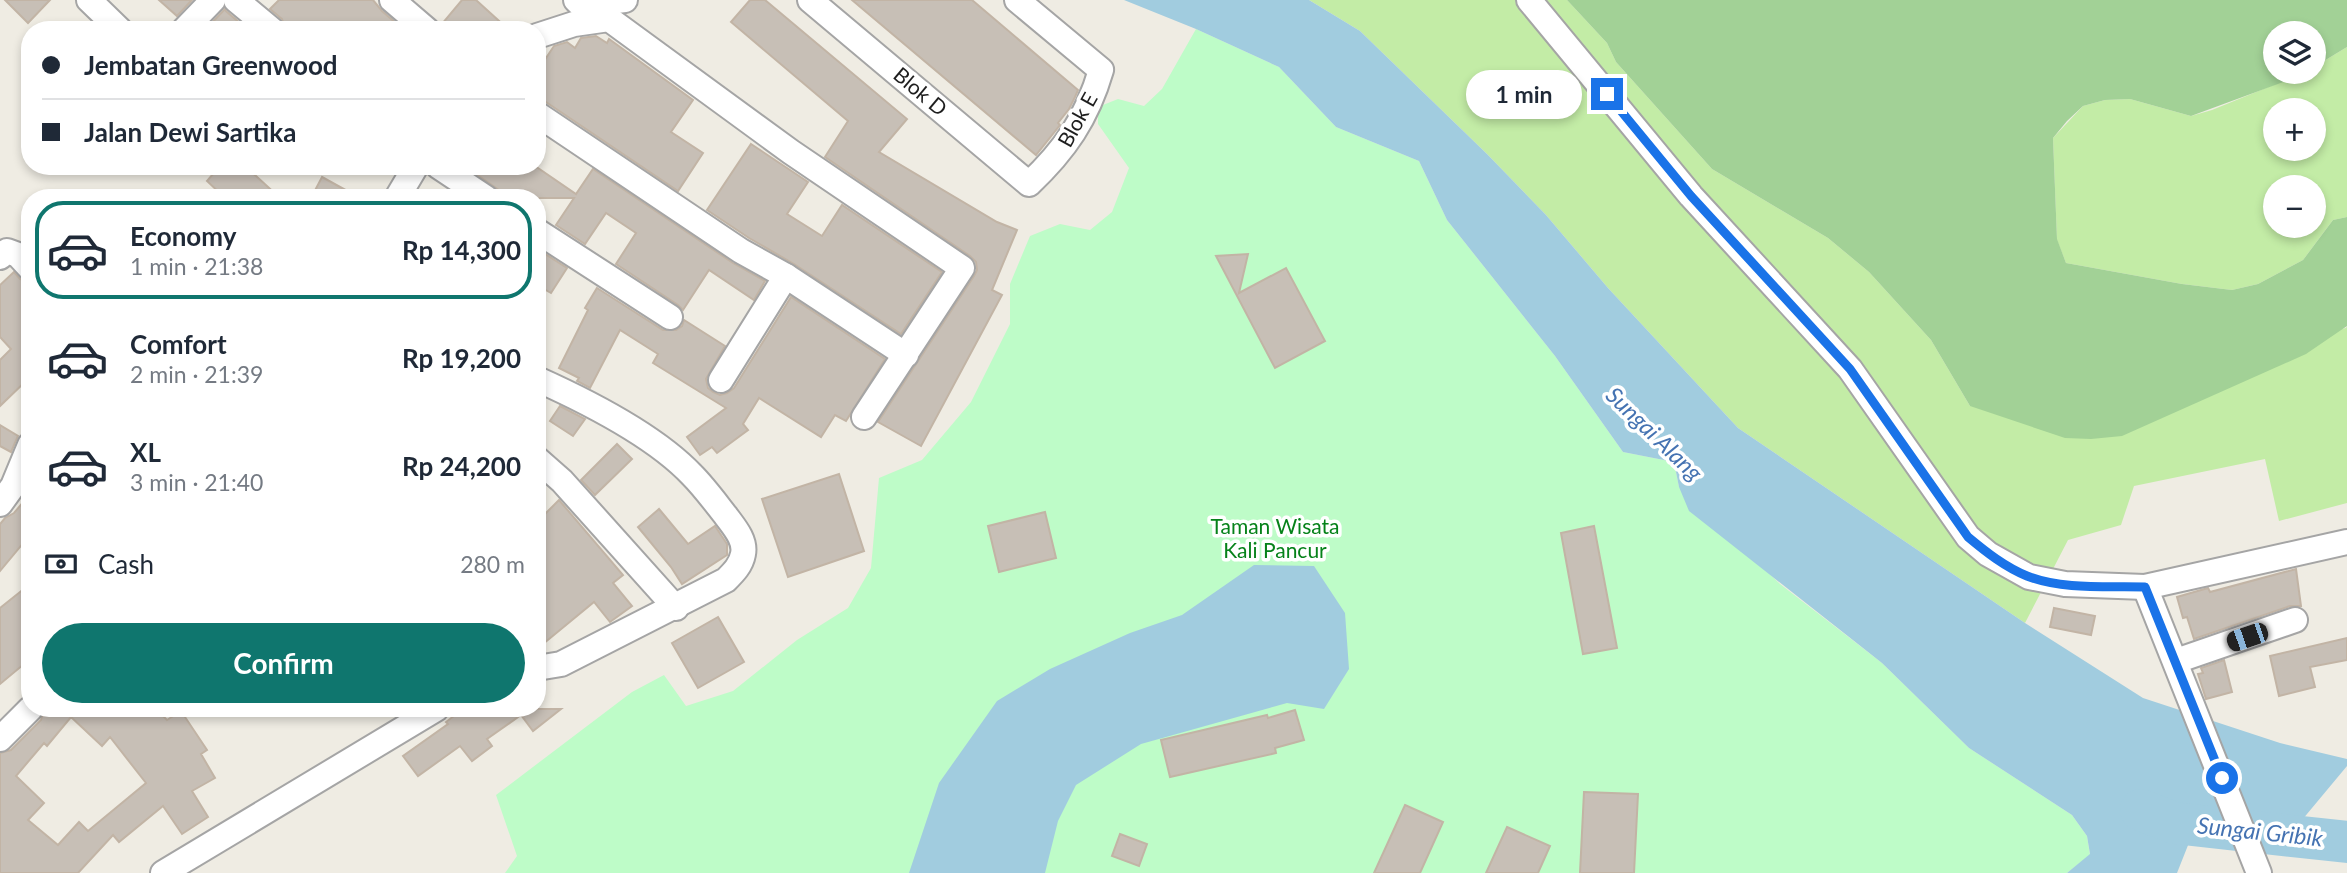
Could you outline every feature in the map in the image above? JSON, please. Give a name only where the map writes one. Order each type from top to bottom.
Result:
[{"type":"street","points":[[89,0],[111,21]]},
{"type":"street","points":[[193,21],[213,0]]},
{"type":"street","points":[[236,0],[261,21]]},
{"type":"street","points":[[393,0],[417,21]]},
{"type":"street","points":[[578,2],[625,0]]},
{"type":"street","name":"Blok D","points":[[810,0],[1030,184]]},
{"type":"street","name":"Blok E","points":[[1017,0],[1101,70],[1096,89],[1079,126],[1056,159],[1030,184]]},
{"type":"street","points":[[1529,0],[1691,196],[1850,369],[1968,537],[1988,554],[2029,577],[2065,584],[2145,587],[2347,542]]},
{"type":"street","points":[[546,33],[574,24],[609,19],[779,144],[962,268],[864,417]]},
{"type":"street","points":[[546,120],[741,251],[786,276],[906,355]]},
{"type":"street","points":[[452,175],[472,189]]},
{"type":"street","points":[[546,237],[670,317]]},
{"type":"street","points":[[0,257],[7,251],[21,258]]},
{"type":"street","points":[[721,380],[786,276]]},
{"type":"street","points":[[546,383],[655,443],[691,473],[740,536],[744,552],[738,567],[726,580],[676,608],[561,664],[546,666]]},
{"type":"street","points":[[546,466],[676,608]]},
{"type":"street","points":[[0,504],[13,486],[21,467]]},
{"type":"street","points":[[2145,587],[2259,873]]},
{"type":"street","points":[[2176,662],[2295,620]]},
{"type":"street","points":[[0,739],[22,717]]},
{"type":"street","points":[[163,873],[423,717]]},
{"type":"green space","points":[[1309,0],[1567,0],[1607,43],[1616,62],[1712,169],[1828,238],[1869,272],[1931,340],[1970,406],[2347,326],[2347,503],[2279,521],[2265,459],[2134,486],[2121,525],[2068,540],[2025,623],[1738,428],[1608,288],[1546,215],[1487,154],[1360,31]]},
{"type":"green space","points":[[1567,0],[2347,0],[2347,47],[2326,60],[2326,21],[2263,21],[2263,84],[2278,84],[2191,116],[2130,99],[2105,100],[2083,106],[2053,138],[2057,239],[2066,263],[2182,284],[2232,290],[2258,284],[2303,260],[2320,238],[2326,238],[2326,229],[2333,220],[2347,217],[2347,326],[2306,354],[2122,436],[2065,438],[1970,406],[1931,340],[1869,272],[1828,238],[1712,169],[1616,62],[1607,43]]},
{"type":"green space","name":"Taman Wisata Kali Pancur","points":[[1196,29],[1279,67],[1336,127],[1419,161],[1447,220],[1555,356],[1623,452],[1674,462],[1679,487],[1780,584],[1882,663],[1969,748],[2072,815],[2087,836],[2090,855],[2067,873],[505,873],[517,856],[496,795],[632,692],[664,675],[686,706],[733,691],[797,640],[848,608],[871,568],[879,478],[922,460],[971,402],[1010,324],[1010,284],[1030,236],[1060,224],[1090,230],[1112,212],[1129,168],[1098,124],[1098,107],[1118,99],[1144,106],[1162,89]]},
{"type":"green space","points":[[2347,47],[2347,217],[2333,220],[2326,229],[2326,175],[2263,175],[2263,238],[2320,238],[2303,260],[2258,284],[2232,290],[2182,284],[2066,263],[2057,240],[2053,138],[2083,106],[2105,100],[2130,99],[2191,116],[2276,84],[2326,84],[2326,60]]},
{"type":"water","name":"Sungai Alang","points":[[1124,0],[1309,0],[1360,31],[1546,215],[1608,288],[1738,428],[2025,623],[2143,698],[2280,743],[2347,759],[2347,766],[2297,826],[2200,815],[2177,873],[2067,873],[2090,854],[2087,836],[2072,815],[1969,748],[1882,663],[1689,511],[1679,487],[1674,462],[1623,452],[1555,356],[1447,220],[1419,161],[1336,127],[1279,67]]},
{"type":"water","points":[[1254,565],[1314,566],[1345,613],[1349,669],[1324,709],[1287,703],[1141,744],[1076,785],[1058,821],[1045,873],[909,873],[939,783],[997,701],[1050,669],[1130,633],[1182,615]]},
{"type":"building","points":[[5,0],[50,0],[30,21],[26,21]]},
{"type":"building","points":[[159,0],[192,0],[177,16]]},
{"type":"building","points":[[279,0],[373,0],[394,21],[283,21],[270,9]]},
{"type":"building","points":[[462,0],[476,0],[499,21],[444,21]]},
{"type":"building","points":[[750,0],[765,0],[907,119],[879,152],[997,222],[1017,230],[992,290],[1002,295],[921,446],[878,422],[974,276],[977,270],[976,262],[825,157],[848,121],[731,22]]},
{"type":"building","points":[[852,0],[972,0],[1078,90],[1069,109],[1058,123],[1060,125],[1036,155]]},
{"type":"building","points":[[225,9],[238,21],[214,21]]},
{"type":"building","points":[[596,36],[607,43],[609,39],[693,100],[671,132],[703,153],[678,191],[546,102],[546,58],[554,46],[567,42],[575,48],[581,38]]},
{"type":"building","points":[[751,144],[808,182],[787,214],[822,236],[842,205],[942,272],[901,334],[707,210]]},
{"type":"building","points":[[593,169],[733,263],[765,281],[754,300],[709,270],[683,310],[616,264],[636,233],[606,213],[585,244],[556,225],[574,198],[546,198],[546,189],[497,189],[478,175],[546,174],[576,194]]},
{"type":"building","points":[[212,175],[255,175],[270,189],[215,189],[207,181]]},
{"type":"building","points":[[322,177],[344,189],[316,189]]},
{"type":"building","points":[[546,254],[567,268],[551,293],[546,290]]},
{"type":"building","points":[[1248,254],[1239,293],[1286,268],[1325,341],[1275,368],[1216,256]]},
{"type":"building","points":[[14,272],[21,279],[21,386],[0,406],[0,360],[11,349],[0,337],[0,285]]},
{"type":"building","points":[[597,288],[663,330],[676,330],[682,326],[684,320],[725,346],[706,379],[708,388],[720,395],[734,388],[791,297],[885,359],[846,421],[835,415],[821,437],[759,398],[743,424],[748,430],[717,453],[712,447],[700,455],[687,437],[726,408],[653,363],[658,354],[620,330],[590,388],[577,381],[579,378],[559,368],[588,310],[585,308]]},
{"type":"building","points":[[560,406],[585,419],[573,436],[550,421]]},
{"type":"building","points":[[0,425],[18,436],[11,452],[0,446]]},
{"type":"building","points":[[617,444],[632,459],[595,495],[581,480]]},
{"type":"building","points":[[839,474],[864,551],[788,577],[762,499]]},
{"type":"building","points":[[559,500],[623,575],[613,583],[632,606],[610,622],[594,602],[546,642],[546,513]]},
{"type":"building","points":[[21,505],[21,546],[0,571],[0,524]]},
{"type":"building","points":[[659,509],[688,544],[715,526],[727,544],[727,555],[682,584],[638,527]]},
{"type":"building","points":[[1045,512],[1056,558],[999,572],[988,526]]},
{"type":"building","points":[[1594,526],[1617,648],[1583,654],[1561,533]]},
{"type":"building","points":[[2296,569],[2301,606],[2290,606],[2194,639],[2187,617],[2183,618],[2177,597],[2208,588],[2210,592]]},
{"type":"building","points":[[21,591],[21,666],[0,684],[0,608]]},
{"type":"building","points":[[2054,608],[2095,616],[2091,635],[2050,627]]},
{"type":"building","points":[[718,617],[744,662],[698,688],[672,643]]},
{"type":"building","points":[[2347,638],[2347,660],[2310,667],[2315,687],[2279,696],[2270,656]]},
{"type":"building","points":[[2224,660],[2232,692],[2206,699],[2198,674],[2203,673],[2201,668]]},
{"type":"building","points":[[546,709],[561,709],[533,731],[522,717],[546,717]]},
{"type":"building","points":[[1295,710],[1304,740],[1275,748],[1276,753],[1170,777],[1161,740]]},
{"type":"building","points":[[42,717],[71,717],[164,717],[167,720],[172,717],[185,717],[207,750],[201,754],[215,778],[192,791],[208,817],[182,834],[163,806],[119,842],[113,835],[78,873],[0,873],[0,753],[11,750]],"holes":[[[71,717],[102,746],[110,737],[146,783],[88,831],[79,822],[58,845],[28,820],[44,803],[16,776],[44,743],[47,746]]]},
{"type":"building","points":[[453,717],[518,717],[487,739],[492,746],[472,761],[460,746],[418,776],[403,756],[448,724],[446,722]]},
{"type":"building","points":[[1584,792],[1638,794],[1634,873],[1580,873]]},
{"type":"building","points":[[1405,805],[1443,822],[1420,873],[1374,873]]},
{"type":"building","points":[[1507,827],[1550,846],[1538,873],[1486,873]]},
{"type":"building","points":[[1120,834],[1147,844],[1139,866],[1112,856]]},
{"type":"waterway","name":"Sungai Gribik","points":[[2141,810],[2174,823],[2347,842]]},
{"type":"route","points":[[1607,94],[1691,196],[1850,369],[1968,537],[1988,554],[2029,577],[2065,584],[2145,587],[2222,778]]}]
